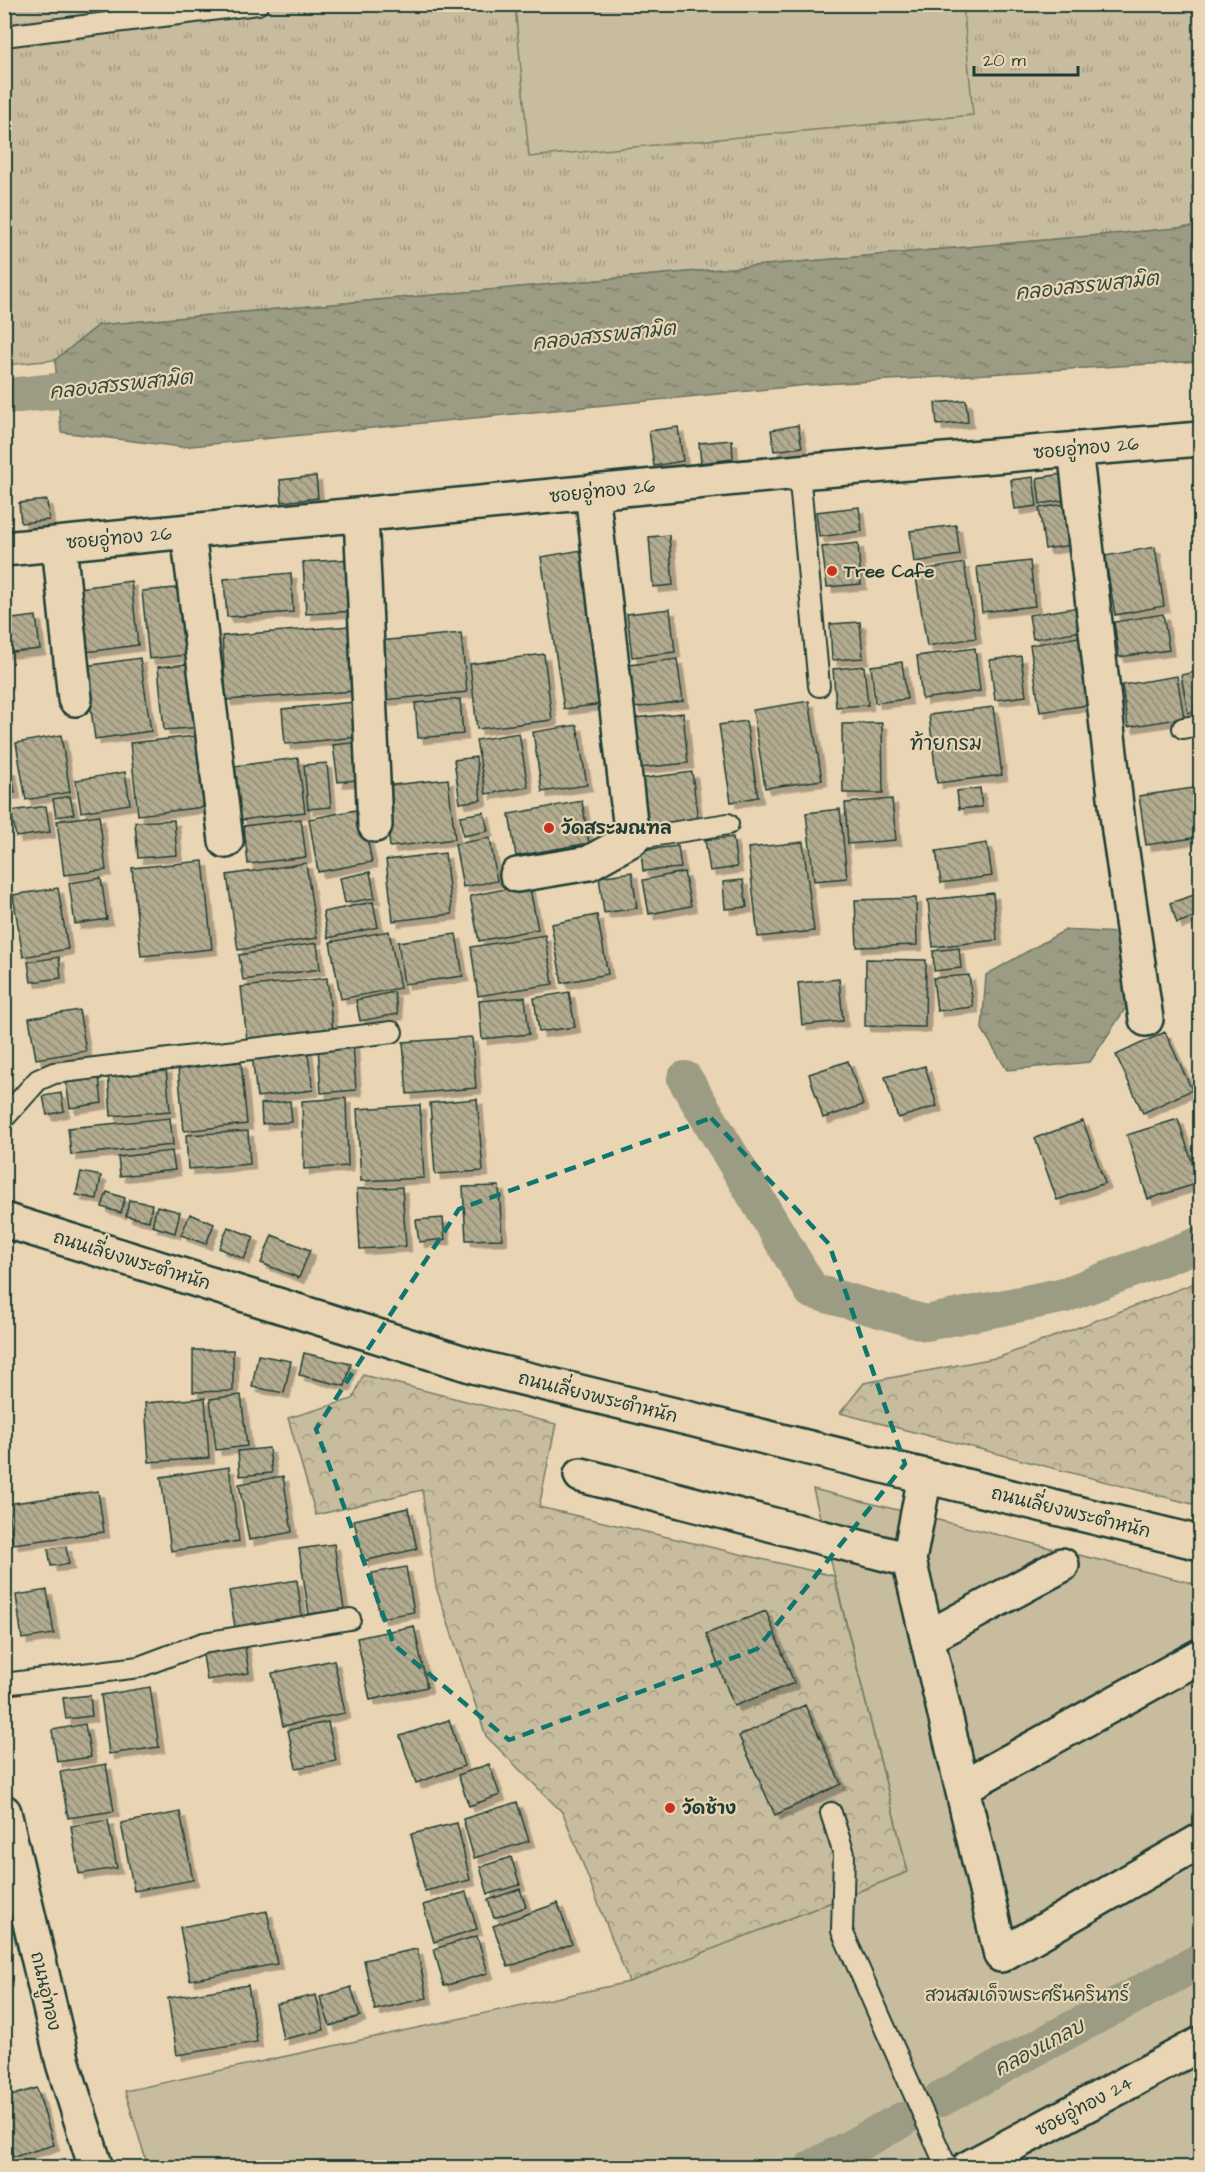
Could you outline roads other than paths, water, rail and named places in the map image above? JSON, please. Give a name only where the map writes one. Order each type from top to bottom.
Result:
[{"type":"street","name":"ซอยอู่ทอง 26","points":[[4,549],[799,472],[1200,439]]},
{"type":"street","points":[[1075,449],[1119,831],[1146,1019]]},
{"type":"street","points":[[517,874],[589,863],[632,839],[592,492]]},
{"type":"street","points":[[361,515],[375,825]]},
{"type":"street","points":[[188,532],[226,841]]},
{"type":"street","points":[[59,544],[75,699]]},
{"type":"street","name":"ถนนเลี่ยงพระตำหนัก","points":[[4,1220],[477,1367],[1200,1543]]},
{"type":"street","points":[[581,1475],[909,1560]]},
{"type":"street","points":[[925,1476],[909,1560],[1001,1954],[1200,1841]]},
{"type":"street","points":[[927,1638],[1062,1565]]},
{"type":"street","points":[[963,1787],[1200,1656]]},
{"type":"street","name":"ถนนอู่ทอง","points":[[4,1812],[63,2063],[96,2168]]},
{"type":"street","name":"ซอยอู่ทอง 24","points":[[968,2168],[1200,2044]]},
{"type":"lane","points":[[4,36],[258,4]]},
{"type":"lane","points":[[799,472],[819,686]]},
{"type":"lane","points":[[632,839],[728,824]]},
{"type":"lane","points":[[4,1118],[38,1080],[54,1073],[392,1032]]},
{"type":"lane","points":[[4,1684],[139,1667],[203,1642],[350,1619]]},
{"type":"lane","points":[[831,1813],[844,1854],[842,1931],[947,2168]]},
{"type":"water","points":[[1200,226],[1200,361],[808,385],[181,447],[61,432],[55,360],[99,325]]},
{"type":"water","points":[[1065,930],[1120,933],[1129,1003],[1090,1062],[1007,1070],[982,1029],[986,975]]},
{"type":"waterway","name":"คลองสรรพสามิต","points":[[8,396],[105,386]]},
{"type":"waterway","points":[[685,1079],[812,1291],[926,1323],[1065,1295],[1200,1244]]},
{"type":"waterway","name":"คลองแกลบ","points":[[940,2099],[1200,1961]]},
{"type":"waterway","name":"คลองแกลบ","points":[[812,2168],[902,2120]]},
{"type":"place","name":"Tree Cafe","points":[[832,571]]},
{"type":"place","name":"วัดสระมณฑล","points":[[549,828]]},
{"type":"place","name":"วัดช้าง","points":[[670,1808]]},
{"type":"district","name":"ท้ายกรม","points":[[946,743]]},
{"type":"park label","name":"สวนสมเด็จพระศรีนครินทร์","points":[[1027,1995]]}]
